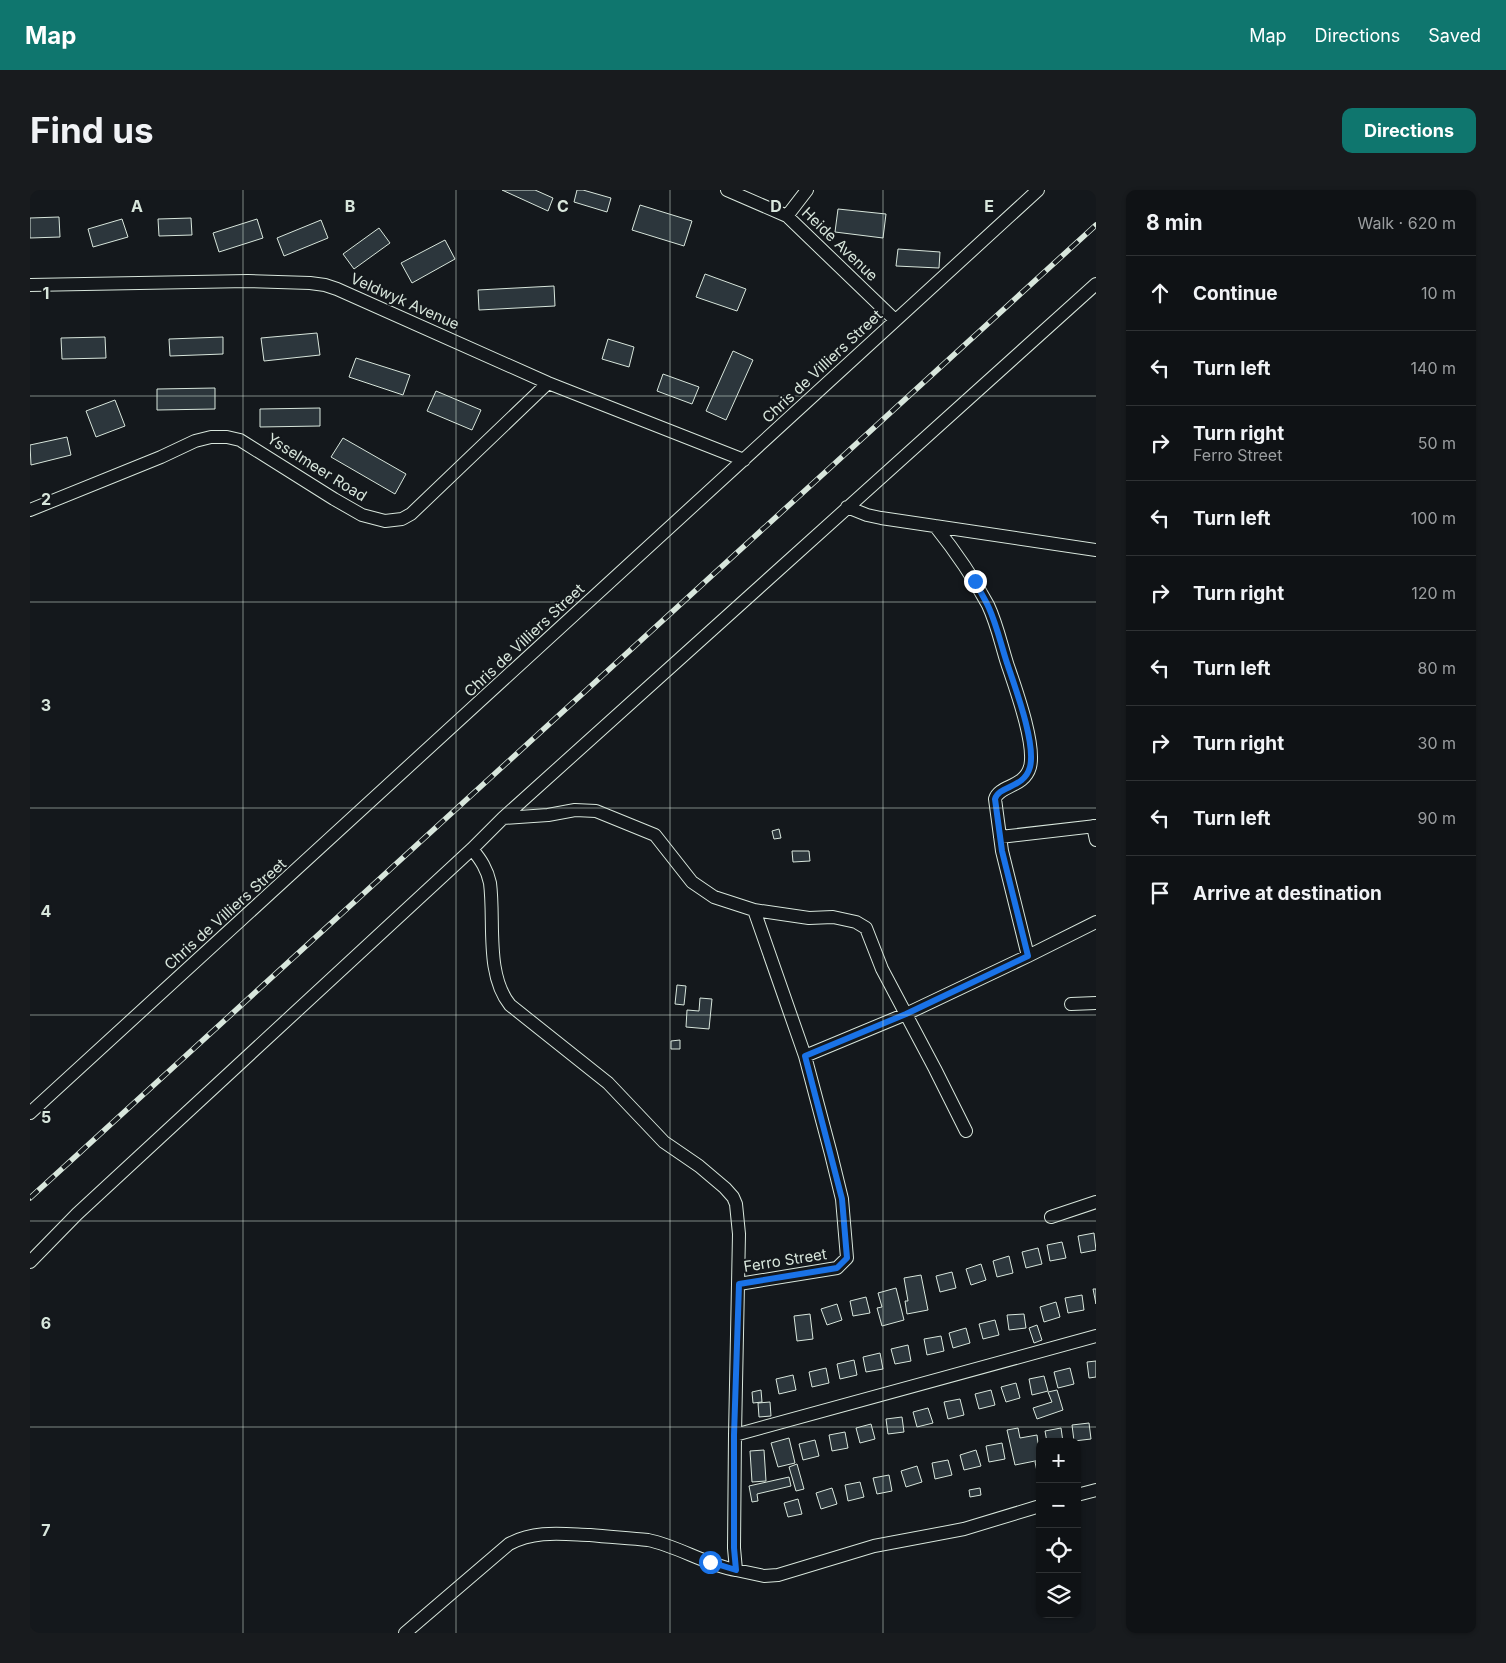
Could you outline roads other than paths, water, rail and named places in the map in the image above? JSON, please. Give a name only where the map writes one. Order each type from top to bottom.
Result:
[{"type":"street","name":"Heide Avenue","points":[[727,190],[787,216],[895,320]]},
{"type":"street","points":[[787,216],[808,190]]},
{"type":"street","name":"Chris de Villiers Street","points":[[30,1113],[1038,190]]},
{"type":"street","name":"Veldwyk Avenue","points":[[30,285],[248,281],[325,285],[548,383],[744,460]]},
{"type":"street","points":[[30,1262],[77,1214],[472,849],[502,818],[1096,284]]},
{"type":"street","name":"Ysselmeer Road","points":[[30,510],[161,457],[195,441],[211,437],[226,437],[240,440],[362,515],[375,519],[394,521],[411,514],[548,383]]},
{"type":"street","points":[[847,507],[881,518],[1096,550]]},
{"type":"street","points":[[935,526],[970,574],[988,607],[1021,704],[1031,759],[1028,772],[1019,783],[999,792],[996,796],[1000,837],[1028,956]]},
{"type":"street","points":[[502,818],[548,815],[575,810],[596,811],[655,836],[692,882],[714,896],[754,910],[809,918],[833,917],[856,922],[866,928],[882,969],[966,1131]]},
{"type":"street","points":[[1000,837],[1094,826],[1096,840]]},
{"type":"street","points":[[472,849],[482,862],[490,883],[494,962],[499,989],[504,999],[510,1006],[608,1083],[664,1142],[699,1166],[733,1197],[738,1215],[739,1284],[734,1435],[734,1548],[736,1570]]},
{"type":"street","points":[[754,910],[805,1056],[906,1014],[1096,922]]},
{"type":"street","points":[[1071,1004],[1096,1003]]},
{"type":"street","name":"Ferro Street","points":[[739,1284],[837,1268],[847,1258],[842,1199],[805,1056]]},
{"type":"street","points":[[1051,1217],[1096,1202]]},
{"type":"street","points":[[734,1435],[1096,1336]]},
{"type":"street","points":[[1081,1494],[1096,1490]]},
{"type":"street","points":[[405,1633],[509,1544],[534,1534],[553,1533],[648,1540],[661,1543],[724,1567],[764,1576],[778,1575],[874,1546],[964,1529],[1036,1507]]},
{"type":"railway","points":[[30,1198],[1096,225]]}]
